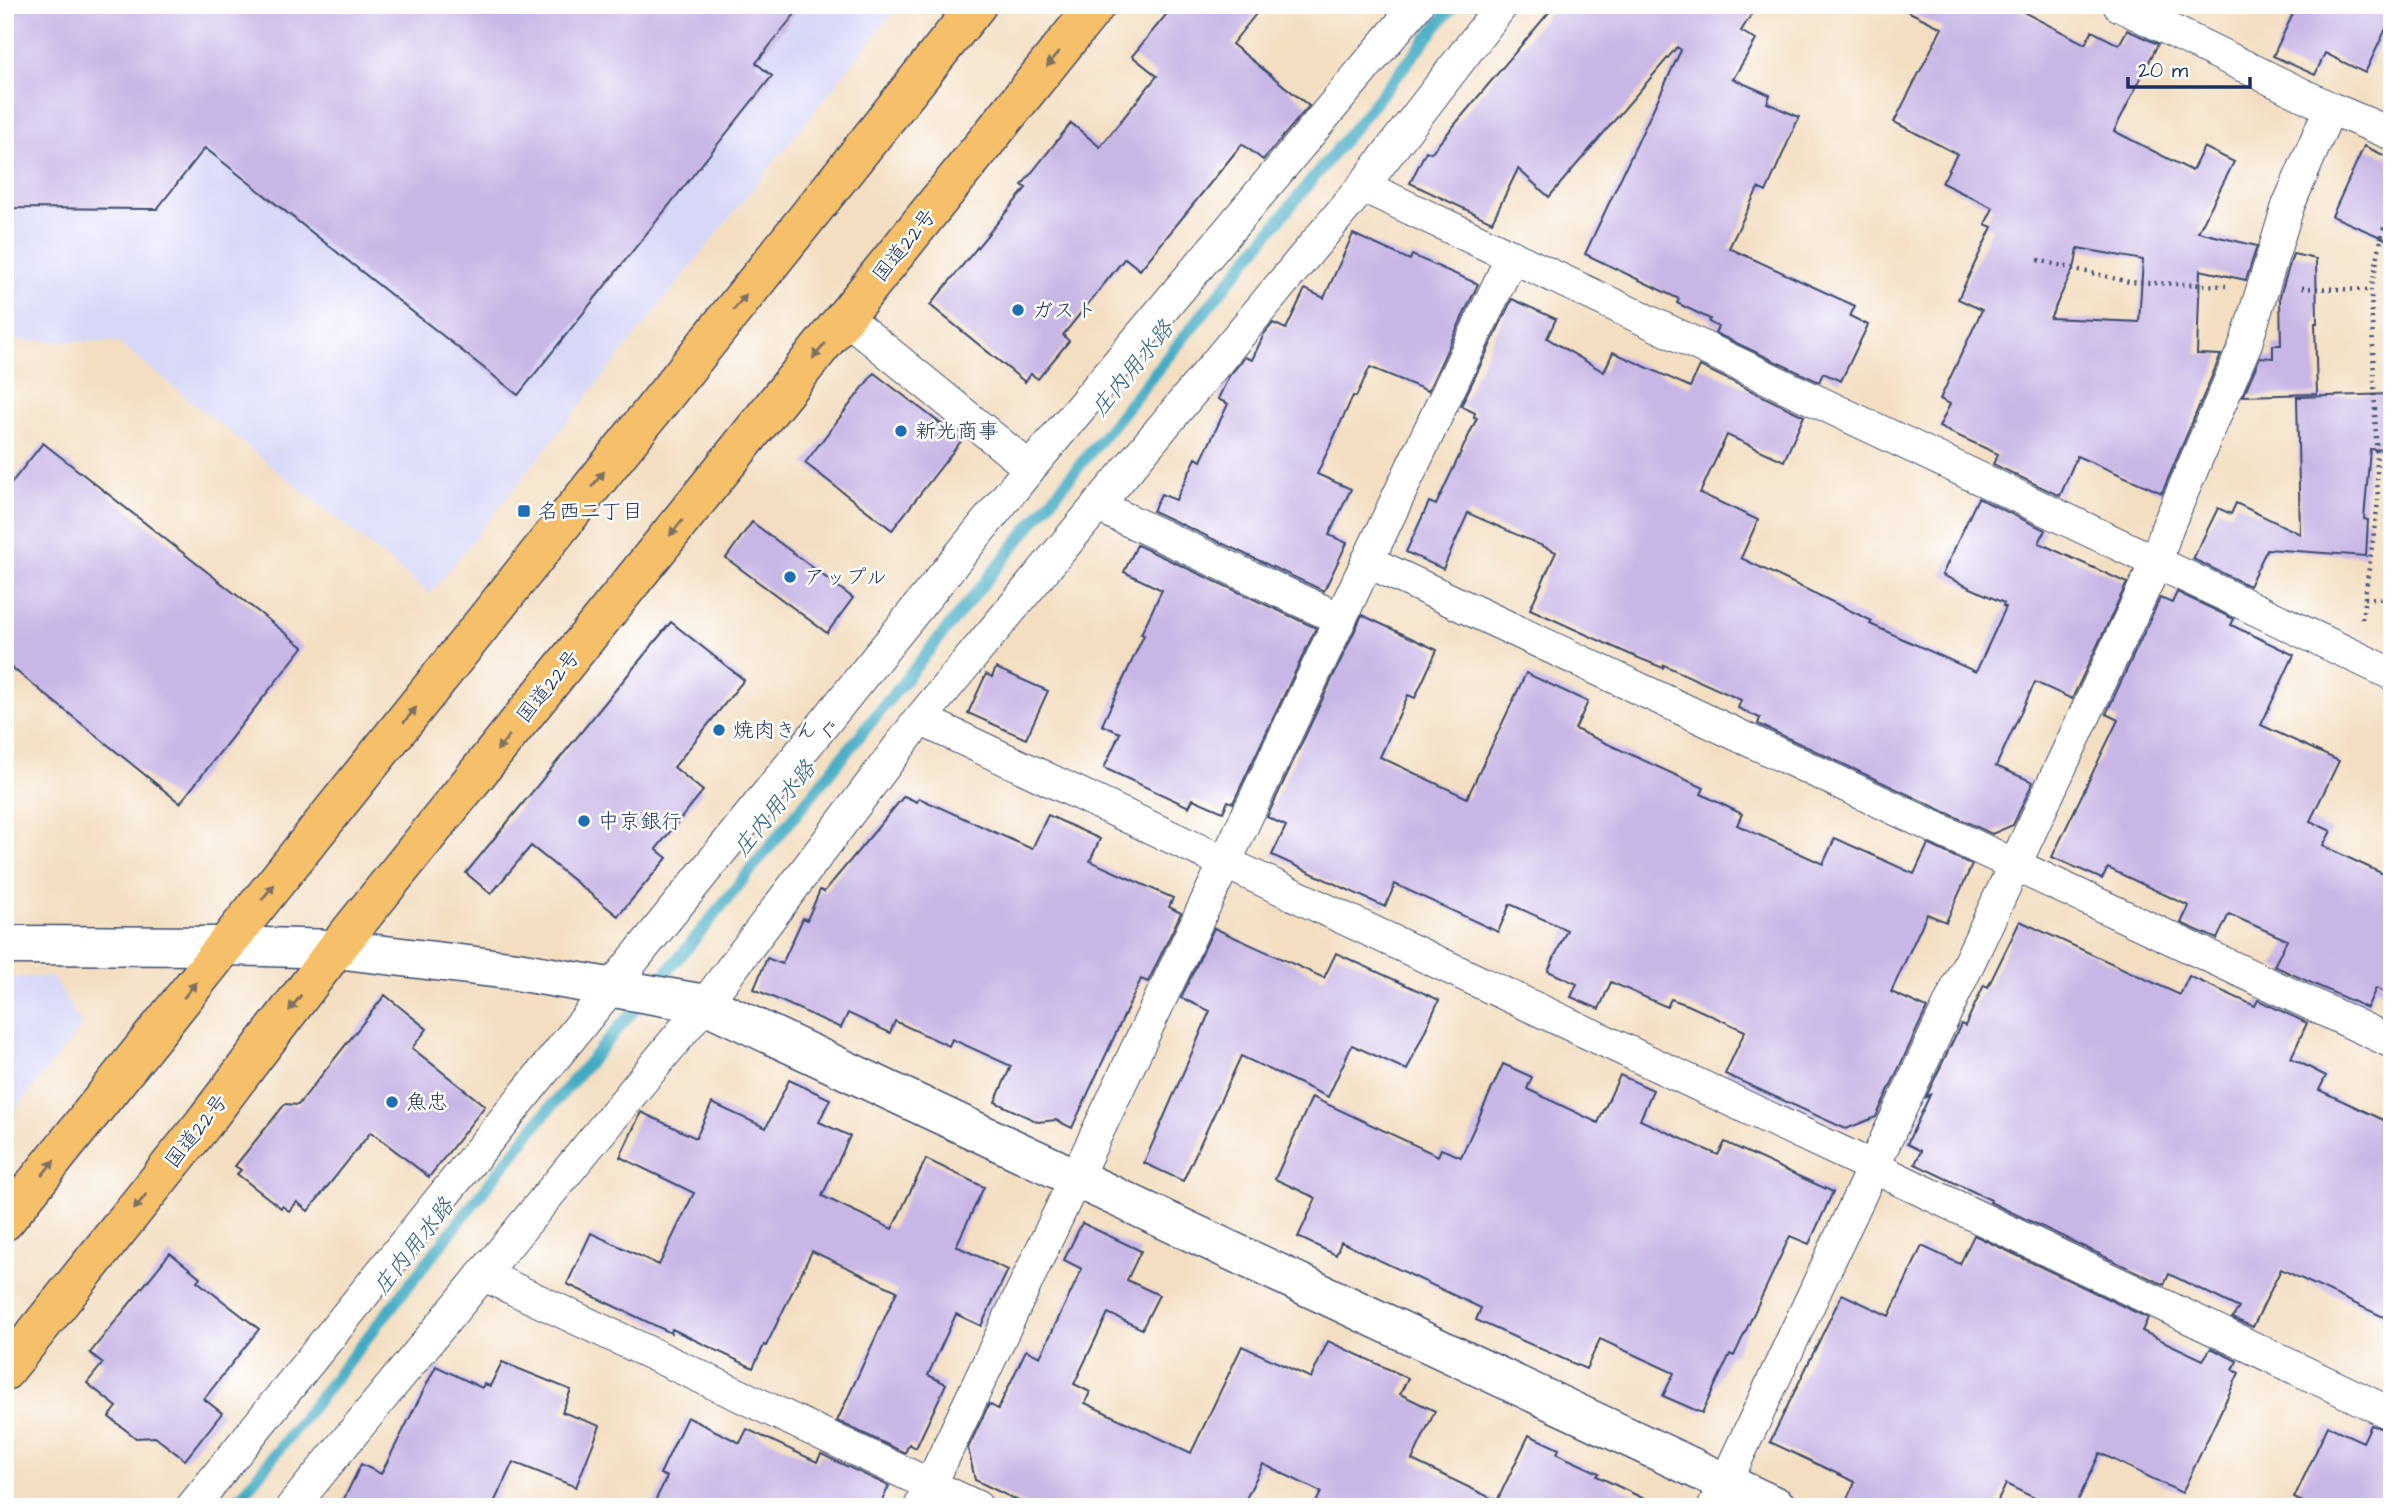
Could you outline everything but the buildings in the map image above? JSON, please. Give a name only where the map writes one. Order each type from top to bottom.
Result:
[{"type":"highway","points":[[5,1221],[977,5]]},
{"type":"highway","name":"国道22号","points":[[5,1371],[203,1124],[336,949],[1096,5]]},
{"type":"street","points":[[191,1507],[617,988],[1030,468],[1417,5]]},
{"type":"street","points":[[292,1507],[699,1003],[920,719],[1363,186],[1502,5]]},
{"type":"street","points":[[2119,5],[2330,108],[2392,134]]},
{"type":"street","points":[[1719,1495],[2156,563],[2167,527],[2246,343],[2288,206],[2330,108]]},
{"type":"street","points":[[1363,186],[2392,674]]},
{"type":"street","points":[[925,1496],[1512,256]]},
{"type":"street","points":[[846,318],[1030,468]]},
{"type":"street","points":[[1098,506],[1340,619]]},
{"type":"street","points":[[1367,561],[2392,1042]]},
{"type":"street","points":[[920,719],[2392,1414]]},
{"type":"street","points":[[5,945],[336,949],[517,971],[699,1003],[1075,1178],[1719,1495],[1777,1507]]},
{"type":"street","points":[[482,1274],[925,1496],[977,1507]]},
{"type":"path","points":[[2357,658],[2378,502],[2371,290],[2383,230],[2392,211]]},
{"type":"path","points":[[2038,260],[2129,282],[2371,290]]},
{"type":"path","points":[[2365,598],[2392,599]]},
{"type":"shaded area","points":[[5,5],[899,5],[430,594],[118,342],[5,340]]},
{"type":"shaded area","points":[[5,977],[53,977],[82,1026],[5,1122]]},
{"type":"waterway","name":"庄内用水路","points":[[233,1507],[542,1117],[688,947],[1454,5]]},
{"type":"place","name":"ガスト","points":[[1018,310]]},
{"type":"place","name":"新光商事","points":[[901,431]]},
{"type":"place","name":"名西二丁目","points":[[524,511]]},
{"type":"place","name":"アップル","points":[[790,577]]},
{"type":"place","name":"焼肉きんぐ","points":[[719,730]]},
{"type":"place","name":"中京銀行","points":[[584,821]]},
{"type":"place","name":"魚忠","points":[[392,1102]]}]
